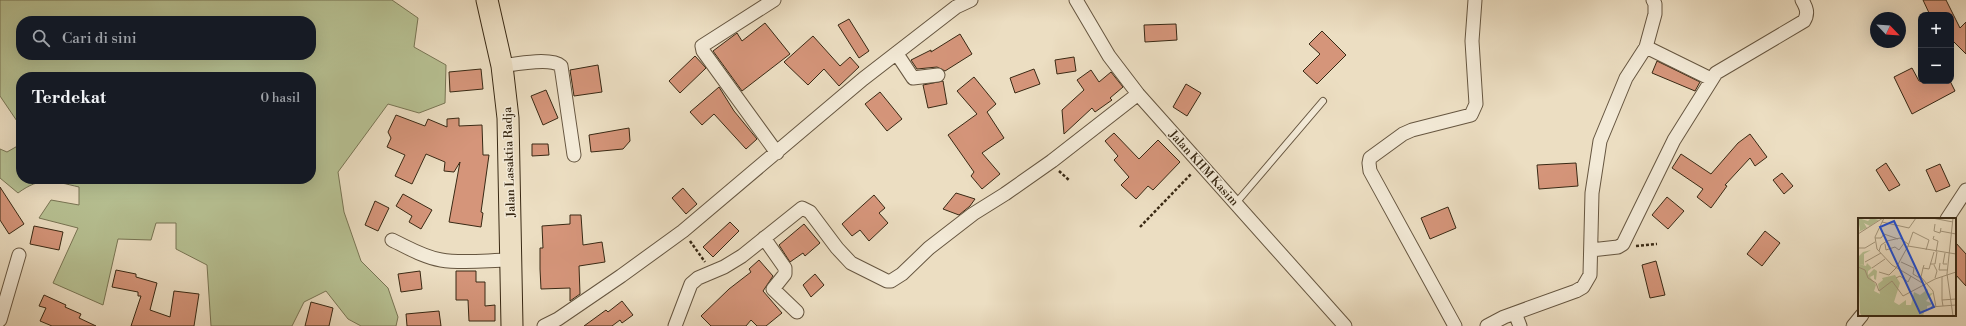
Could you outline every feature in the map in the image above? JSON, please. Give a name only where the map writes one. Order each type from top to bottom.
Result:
[{"type":"highway","name":"Jalan Lasaktia Radja","points":[[487,0],[502,66],[508,118],[512,260],[512,326]]},
{"type":"street","points":[[774,0],[702,46],[703,51],[777,153]]},
{"type":"street","points":[[544,326],[558,319],[621,276],[683,231],[897,54],[956,7],[971,0]]},
{"type":"street","name":"Jalan KHM Kasim","points":[[1076,0],[1109,56],[1138,94],[1345,326]]},
{"type":"street","points":[[1455,326],[1370,171],[1369,163],[1370,158],[1389,143],[1412,130],[1450,122],[1471,114],[1476,104],[1472,41],[1475,0]]},
{"type":"street","points":[[1487,326],[1515,313],[1583,287],[1590,275],[1592,250],[1590,225],[1592,193],[1600,141],[1626,78],[1646,47],[1655,14],[1655,4],[1653,0]]},
{"type":"street","points":[[1592,250],[1618,247],[1623,244],[1674,140],[1711,79],[1723,68],[1804,21],[1807,16],[1807,11],[1802,0]]},
{"type":"street","points":[[1646,47],[1711,79]]},
{"type":"street","points":[[897,54],[913,78],[938,75]]},
{"type":"street","points":[[502,66],[544,62],[554,63],[561,66],[574,155]]},
{"type":"street","points":[[675,326],[691,284],[698,278],[732,262],[799,210],[806,209],[851,263],[888,281],[895,279],[929,248],[973,214],[1041,169],[1109,118],[1138,94]]},
{"type":"street","points":[[1949,218],[1966,190]]},
{"type":"street","points":[[764,238],[785,268],[785,274],[773,289],[797,312]]},
{"type":"street","points":[[392,240],[422,254],[440,260],[453,262],[512,260]]},
{"type":"street","points":[[0,320],[19,255]]},
{"type":"street","points":[[1515,313],[1520,326]]},
{"type":"street","points":[[1853,326],[1861,316]]},
{"type":"lane","points":[[1236,203],[1323,100]]},
{"type":"path","points":[[1140,227],[1201,164]]},
{"type":"path","points":[[683,231],[712,272]]},
{"type":"green space","points":[[0,0],[392,0],[418,18],[414,47],[446,65],[445,103],[419,113],[388,104],[338,172],[344,212],[361,261],[388,288],[398,317],[396,326],[361,326],[348,319],[326,291],[304,302],[292,326],[211,326],[207,265],[176,249],[176,223],[156,223],[151,240],[118,239],[103,305],[53,283],[78,228],[39,218],[51,200],[79,205],[79,187],[66,184],[316,184],[316,72],[16,72],[16,120],[0,96]]},
{"type":"green space","points":[[16,147],[16,184],[34,184],[18,193],[0,178],[0,149],[7,152]]},
{"type":"building","points":[[1923,0],[1946,0],[1952,12],[1929,12]]},
{"type":"building","points":[[1954,16],[1960,28],[1966,22],[1966,54],[1954,42]]},
{"type":"building","points":[[849,19],[869,51],[859,58],[838,25]]},
{"type":"building","points":[[765,23],[790,54],[742,91],[713,51],[737,33],[742,41]]},
{"type":"building","points":[[1176,24],[1177,40],[1145,42],[1144,25]]},
{"type":"building","points":[[1322,31],[1346,55],[1317,84],[1303,71],[1320,54],[1309,44]]},
{"type":"building","points":[[960,34],[972,54],[945,71],[937,67],[917,69],[911,60],[931,50],[931,52]]},
{"type":"building","points":[[813,36],[840,66],[850,57],[859,67],[839,86],[824,69],[808,85],[784,62]]},
{"type":"building","points":[[695,56],[706,68],[680,93],[669,81]]},
{"type":"building","points":[[1074,57],[1076,71],[1057,74],[1055,60]]},
{"type":"building","points":[[1657,61],[1700,82],[1695,91],[1652,73]]},
{"type":"building","points":[[598,65],[602,92],[574,96],[570,70]]},
{"type":"building","points":[[1912,68],[1918,79],[1918,84],[1952,84],[1955,91],[1912,114],[1894,77]]},
{"type":"building","points":[[481,69],[483,89],[450,92],[449,72]]},
{"type":"building","points":[[1034,69],[1040,84],[1015,93],[1010,78]]},
{"type":"building","points":[[1091,70],[1099,82],[1111,72],[1123,87],[1110,98],[1112,100],[1095,112],[1092,108],[1064,134],[1062,110],[1084,90],[1077,80]]},
{"type":"building","points":[[974,77],[996,104],[987,112],[1004,138],[982,153],[1000,174],[982,189],[971,176],[974,172],[948,135],[977,114],[957,91]]},
{"type":"building","points":[[943,81],[947,104],[928,108],[923,85]]},
{"type":"building","points":[[1186,84],[1201,93],[1187,116],[1173,107]]},
{"type":"building","points":[[719,87],[734,111],[757,139],[746,149],[714,114],[702,125],[690,112]]},
{"type":"building","points":[[546,90],[558,118],[543,125],[531,96]]},
{"type":"building","points":[[880,92],[902,119],[887,131],[865,104]]},
{"type":"building","points":[[396,115],[425,126],[428,119],[447,127],[447,119],[459,118],[459,126],[482,125],[483,155],[489,155],[481,212],[483,213],[481,227],[449,222],[460,162],[454,172],[444,171],[445,162],[426,154],[412,184],[395,176],[405,155],[387,147],[391,138],[388,132]]},
{"type":"building","points":[[629,128],[630,141],[623,149],[591,152],[589,135]]},
{"type":"building","points":[[1114,133],[1139,159],[1158,140],[1180,162],[1153,190],[1148,186],[1136,199],[1121,185],[1129,177],[1114,160],[1118,156],[1105,141]]},
{"type":"building","points":[[1750,134],[1767,157],[1755,166],[1750,158],[1725,185],[1727,186],[1711,208],[1697,197],[1703,189],[1672,168],[1681,154],[1711,174],[1738,143]]},
{"type":"building","points":[[532,144],[548,144],[549,155],[532,156]]},
{"type":"building","points":[[1576,163],[1578,186],[1539,189],[1537,165]]},
{"type":"building","points":[[1886,163],[1900,185],[1889,191],[1876,170]]},
{"type":"building","points":[[1940,164],[1950,186],[1936,192],[1926,170]]},
{"type":"building","points":[[1782,173],[1793,186],[1784,194],[1773,180]]},
{"type":"building","points":[[0,187],[24,224],[9,234],[0,220]]},
{"type":"building","points":[[683,188],[697,204],[686,214],[672,198]]},
{"type":"building","points":[[956,193],[975,199],[970,206],[959,215],[943,209]]},
{"type":"building","points":[[403,194],[432,210],[421,229],[409,222],[412,216],[396,206]]},
{"type":"building","points":[[874,195],[885,208],[879,213],[888,223],[869,241],[860,230],[852,236],[842,224]]},
{"type":"building","points":[[1667,197],[1684,211],[1668,229],[1652,215]]},
{"type":"building","points":[[375,201],[389,208],[378,231],[365,225]]},
{"type":"building","points":[[1448,207],[1456,228],[1430,239],[1421,218]]},
{"type":"building","points":[[570,215],[581,215],[583,245],[602,242],[605,262],[579,266],[580,294],[570,301],[570,288],[541,289],[540,248],[543,248],[542,226],[570,224]]},
{"type":"building","points":[[730,222],[739,231],[713,257],[703,247]]},
{"type":"building","points":[[804,224],[820,243],[805,256],[803,253],[790,262],[779,245]]},
{"type":"building","points":[[34,226],[63,232],[59,250],[30,244]]},
{"type":"building","points":[[1765,231],[1780,243],[1762,266],[1747,254]]},
{"type":"building","points":[[1956,243],[1966,254],[1966,286],[1956,275]]},
{"type":"building","points":[[759,260],[773,276],[763,291],[782,313],[766,326],[757,326],[751,320],[746,326],[711,326],[701,316],[729,289],[751,272],[749,269]]},
{"type":"building","points":[[1656,261],[1665,295],[1650,298],[1642,265]]},
{"type":"building","points":[[116,270],[136,274],[136,277],[157,283],[150,310],[170,317],[174,291],[199,294],[194,326],[131,326],[141,296],[138,296],[138,292],[112,287]]},
{"type":"building","points":[[420,271],[422,289],[401,292],[398,274]]},
{"type":"building","points":[[456,271],[476,271],[476,282],[485,282],[485,306],[495,305],[495,321],[469,321],[468,300],[456,300]]},
{"type":"building","points":[[815,274],[824,285],[811,297],[803,285]]},
{"type":"building","points":[[44,295],[66,305],[65,307],[81,314],[79,318],[96,326],[52,326],[40,321],[46,308],[39,306]]},
{"type":"building","points":[[622,301],[633,315],[622,323],[620,320],[612,326],[584,326],[606,310],[608,312]]},
{"type":"building","points":[[311,302],[333,308],[329,326],[305,326]]},
{"type":"building","points":[[439,311],[441,326],[407,326],[406,314]]}]
